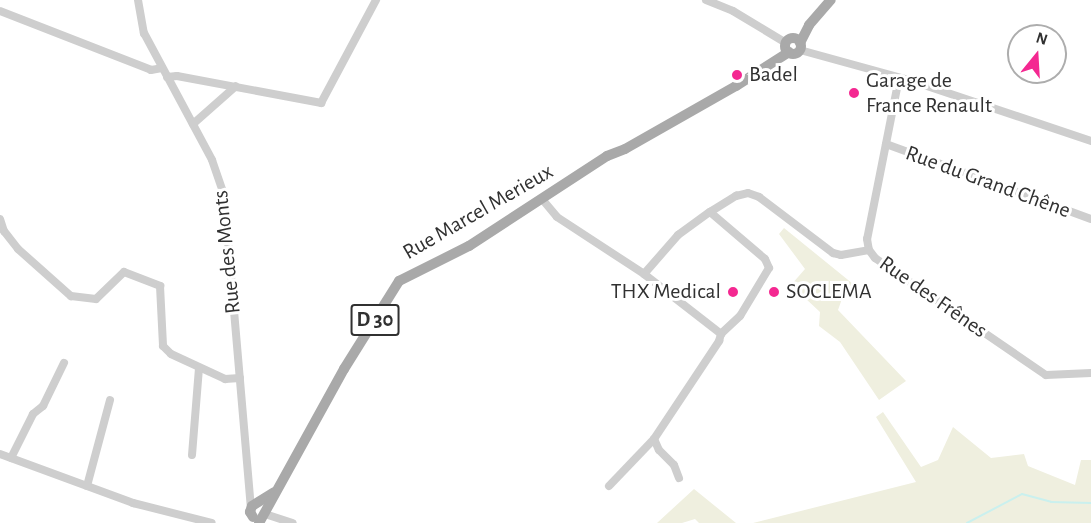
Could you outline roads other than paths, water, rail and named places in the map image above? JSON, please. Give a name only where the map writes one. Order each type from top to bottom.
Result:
[{"type":"main road","name":"Rue Marcel Merieux","points":[[258,513],[274,492],[344,369],[399,281],[469,246],[571,182],[607,156],[625,149],[736,86],[794,47],[809,25],[831,0]]},
{"type":"street","name":"Rue des Monts","points":[[138,0],[144,33],[212,160],[224,194],[249,490],[258,513]]},
{"type":"street","points":[[167,77],[177,76],[321,103],[376,0]]},
{"type":"street","points":[[706,0],[733,11],[794,47],[1012,113],[1091,141]]},
{"type":"street","points":[[0,11],[151,70],[162,68]]},
{"type":"street","name":"Rue des Frênes","points":[[899,78],[867,239],[869,250],[875,258],[1046,375],[1091,373]]},
{"type":"street","points":[[193,124],[236,86]]},
{"type":"street","name":"Rue du Grand Chêne","points":[[886,144],[1091,219]]},
{"type":"street","points":[[644,274],[678,235],[736,196],[748,193],[759,196],[833,253],[841,255],[869,250]]},
{"type":"street","points":[[542,200],[557,217],[644,274],[721,334]]},
{"type":"street","points":[[609,486],[654,439],[720,341],[721,334],[740,316],[769,268],[765,259],[710,212]]},
{"type":"street","points":[[0,219],[4,231],[18,249],[71,296],[96,299],[124,272],[160,286],[163,346],[171,354],[225,379],[240,378]]},
{"type":"street","points":[[11,458],[33,414],[43,406],[64,363]]},
{"type":"street","points":[[192,455],[199,368]]},
{"type":"street","points":[[87,486],[110,400]]},
{"type":"street","points":[[654,439],[659,450],[674,465],[679,478]]},
{"type":"street","points":[[0,454],[133,503],[212,523]]},
{"type":"street","points":[[258,513],[293,523]]},
{"type":"waterway","points":[[967,523],[1022,494],[1051,502],[1091,503]]},
{"type":"place","name":"Badel","points":[[737,75]]},
{"type":"place","name":"Garage de France Renault","points":[[854,93]]},
{"type":"place","name":"THX Medical","points":[[733,292]]},
{"type":"place","name":"SOCLEMA","points":[[774,292]]}]
